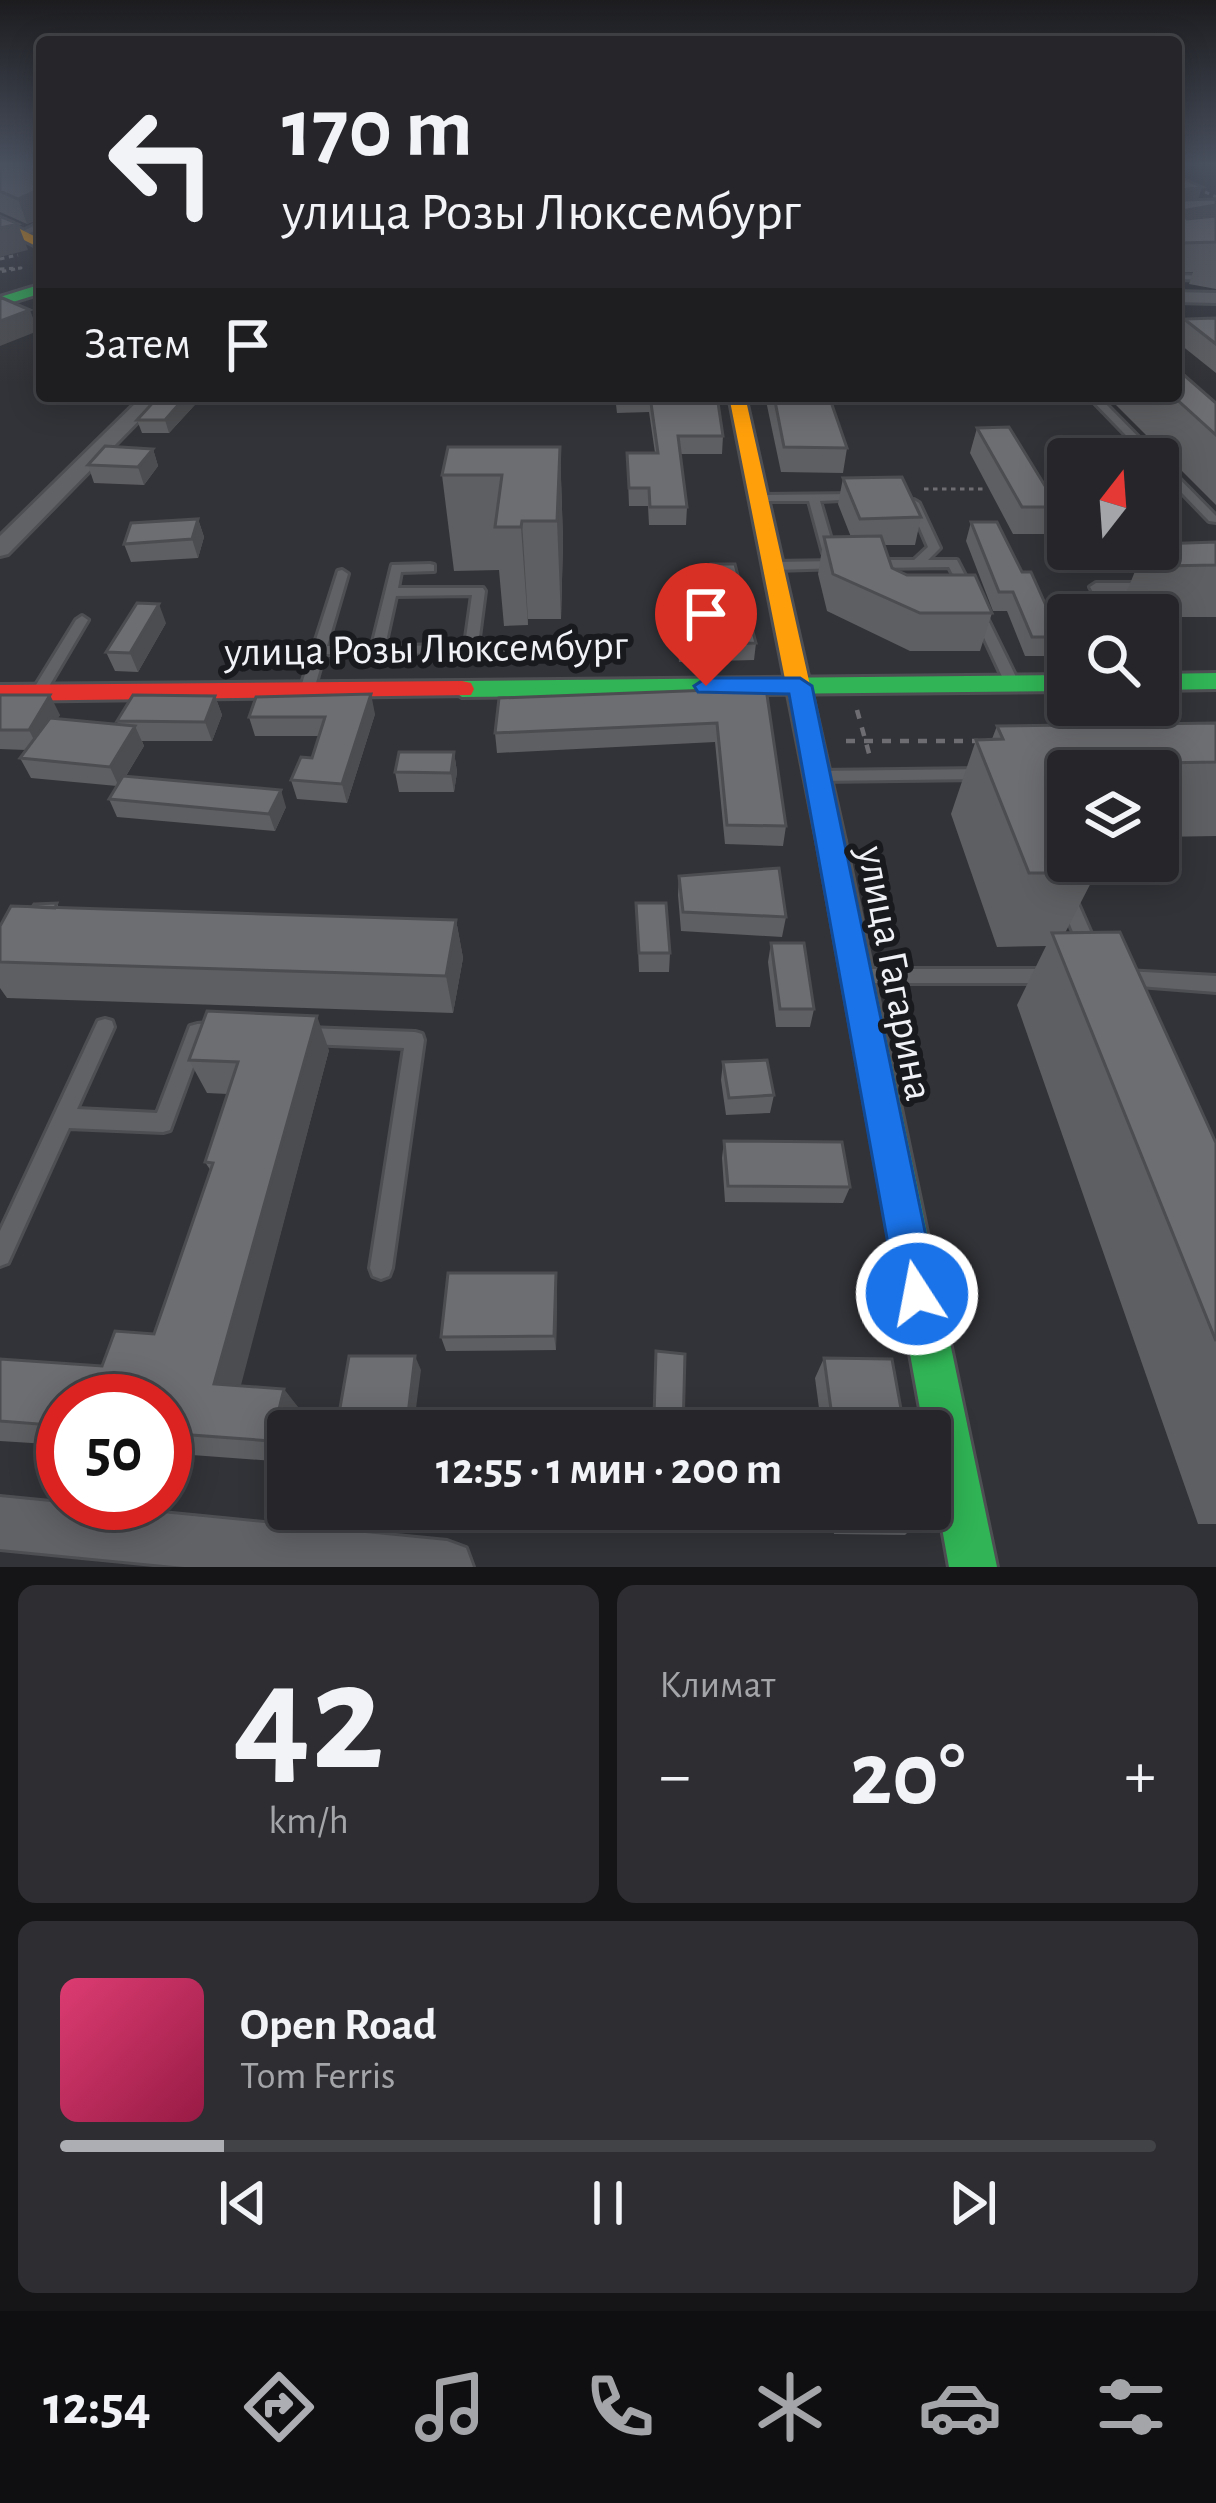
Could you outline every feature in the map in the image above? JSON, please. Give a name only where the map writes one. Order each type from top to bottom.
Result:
[{"type":"main road","points":[[0,299],[36,287]]},
{"type":"main road","name":"улица Гагарина","points":[[737,402],[800,686],[853,976],[973,1567]]},
{"type":"main road","points":[[1179,682],[1216,681]]},
{"type":"main road","name":"улица Розы Люксембург","points":[[0,693],[1047,683]]},
{"type":"street","points":[[1182,297],[1216,298]]},
{"type":"street","points":[[0,549],[148,402]]},
{"type":"street","points":[[0,1523],[448,1567]]},
{"type":"lane","points":[[1182,277],[1216,278]]},
{"type":"lane","points":[[1100,402],[1134,438]]},
{"type":"lane","points":[[1179,484],[1215,520]]},
{"type":"lane","points":[[891,496],[910,496],[934,548],[918,563]]},
{"type":"lane","points":[[759,498],[872,497]]},
{"type":"lane","points":[[814,498],[832,565]]},
{"type":"lane","points":[[774,566],[953,563],[1012,683]]},
{"type":"lane","points":[[377,650],[396,568],[430,568]]},
{"type":"lane","points":[[307,690],[342,574]]},
{"type":"lane","points":[[1100,594],[1096,587],[1156,587]]},
{"type":"lane","points":[[391,592],[479,591],[471,650]]},
{"type":"lane","points":[[38,693],[82,620]]},
{"type":"lane","points":[[319,650],[574,649]]},
{"type":"lane","points":[[816,776],[1004,774]]},
{"type":"lane","points":[[1061,882],[1100,976],[1216,984]]},
{"type":"lane","points":[[853,976],[1078,976]]},
{"type":"lane","points":[[0,1255],[105,1027]]},
{"type":"lane","points":[[63,1118],[163,1123],[197,1032],[241,1033]]},
{"type":"lane","points":[[284,1035],[415,1040],[381,1268]]},
{"type":"path","points":[[6,267],[21,268],[0,268],[6,267]]},
{"type":"path","points":[[916,489],[984,489]]},
{"type":"path","points":[[810,740],[982,741]]},
{"type":"building","points":[[1182,236],[1216,236],[1216,242],[1183,243]]},
{"type":"building","points":[[0,297],[30,310],[0,321]]},
{"type":"building","points":[[1216,318],[1216,344],[1184,319]]},
{"type":"building","points":[[1182,373],[1216,403],[1216,435],[1180,402]]},
{"type":"building","points":[[154,402],[181,402],[165,420],[137,420]]},
{"type":"building","points":[[651,402],[718,402],[723,436],[678,436],[687,507],[650,507],[649,488],[629,488],[627,453],[658,453]]},
{"type":"building","points":[[775,402],[831,402],[847,448],[784,447]]},
{"type":"building","points":[[1009,427],[1047,489],[1047,507],[1022,507],[977,428]]},
{"type":"building","points":[[105,446],[153,449],[138,467],[88,465]]},
{"type":"building","points":[[448,447],[560,447],[557,521],[495,527],[502,475],[442,475]]},
{"type":"building","points":[[902,477],[921,517],[860,519],[843,478]]},
{"type":"building","points":[[198,519],[192,539],[124,544],[131,523]]},
{"type":"building","points":[[971,522],[997,522],[1022,572],[1031,572],[1047,608],[1047,637],[1032,637],[1013,592],[999,592]]},
{"type":"building","points":[[881,536],[892,568],[907,575],[975,575],[992,613],[920,613],[833,574],[824,537]]},
{"type":"building","points":[[1216,542],[1216,565],[1179,566],[1179,543]]},
{"type":"building","points":[[711,564],[735,564],[756,643],[681,645],[677,611],[713,611]]},
{"type":"building","points":[[137,603],[159,604],[130,653],[106,652]]},
{"type":"building","points":[[766,688],[786,826],[727,825],[717,723],[495,733],[499,698]]},
{"type":"building","points":[[371,694],[342,784],[291,780],[301,757],[312,758],[325,717],[249,717],[256,697]]},
{"type":"building","points":[[0,695],[50,695],[29,730],[0,730]]},
{"type":"building","points":[[133,695],[215,696],[205,722],[117,721]]},
{"type":"building","points":[[50,718],[135,726],[110,767],[20,758]]},
{"type":"building","points":[[1216,723],[1216,762],[1179,763],[1179,750],[1047,750],[1047,873],[1029,873],[976,740],[1003,739],[997,726]]},
{"type":"building","points":[[399,752],[454,752],[451,773],[395,772]]},
{"type":"building","points":[[123,776],[281,790],[269,814],[109,799]]},
{"type":"building","points":[[779,868],[786,917],[683,912],[679,876]]},
{"type":"building","points":[[57,903],[55,908],[32,907],[34,904]]},
{"type":"building","points":[[636,903],[666,903],[670,953],[639,953]]},
{"type":"building","points":[[11,906],[456,920],[446,976],[0,962],[0,926]]},
{"type":"building","points":[[1120,932],[1216,1143],[1216,1341],[1052,933]]},
{"type":"building","points":[[771,943],[804,943],[814,1009],[780,1009]]},
{"type":"building","points":[[207,1011],[317,1016],[214,1384],[284,1389],[279,1410],[267,1410],[267,1441],[192,1435],[192,1374],[36,1374],[36,1424],[0,1421],[0,1359],[102,1366],[115,1331],[154,1334],[213,1163],[205,1162],[238,1062],[189,1060]]},
{"type":"building","points":[[767,1060],[774,1095],[729,1098],[723,1062]]},
{"type":"building","points":[[724,1141],[842,1142],[850,1187],[728,1186]]},
{"type":"building","points":[[448,1273],[556,1273],[554,1336],[441,1337]]},
{"type":"building","points":[[656,1351],[685,1354],[684,1410],[654,1410]]},
{"type":"building","points":[[349,1356],[415,1356],[409,1410],[340,1410]]},
{"type":"building","points":[[824,1358],[892,1359],[901,1410],[831,1410]]},
{"type":"traffic: fast","points":[[0,302],[36,290]]},
{"type":"traffic: fast","points":[[1179,682],[1216,681]]},
{"type":"traffic: fast","points":[[462,689],[1047,683]]},
{"type":"traffic: fast","points":[[831,841],[973,1567]]},
{"type":"traffic: slow","points":[[25,236],[36,242]]},
{"type":"traffic: slow","points":[[738,402],[831,841]]},
{"type":"traffic: jam","points":[[0,693],[462,689]]},
{"type":"route","points":[[706,686],[800,686],[917,1294]]}]
